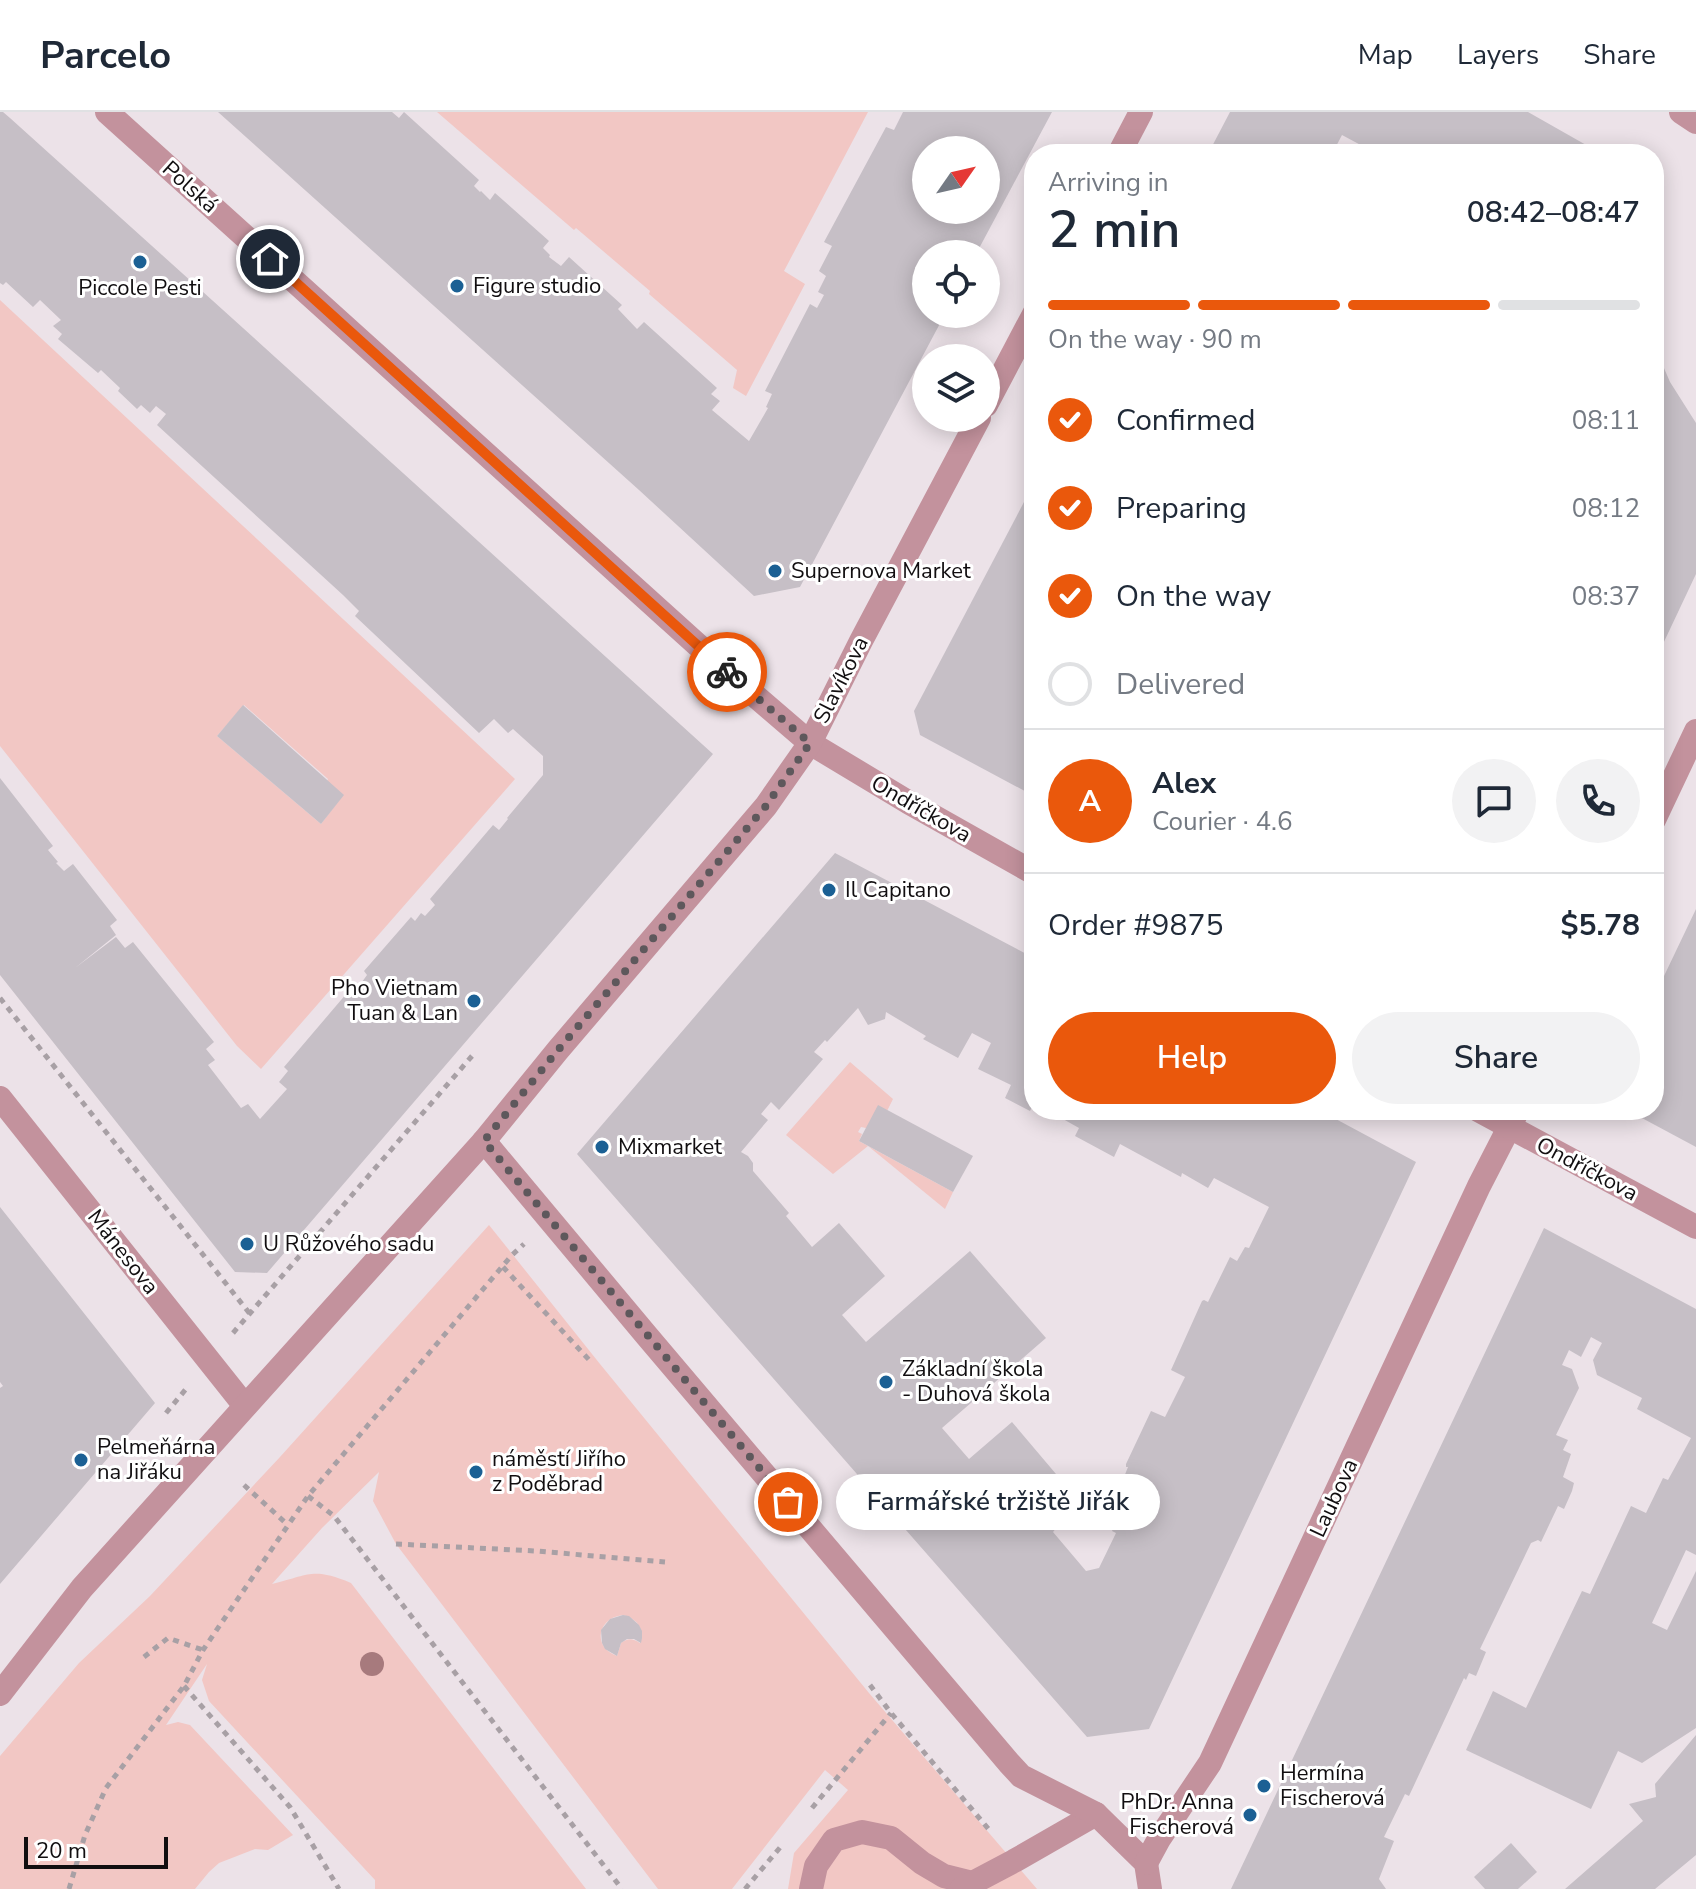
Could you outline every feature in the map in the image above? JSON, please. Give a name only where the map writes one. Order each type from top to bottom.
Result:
[{"type":"street","name":"Polská","points":[[107,112],[810,743]]},
{"type":"street","points":[[1124,144],[1141,112]]},
{"type":"street","points":[[1681,112],[1696,122]]},
{"type":"street","points":[[1000,378],[1024,333]]},
{"type":"street","name":"Slavíkova","points":[[484,1141],[766,806],[810,743],[972,432]]},
{"type":"street","points":[[1664,799],[1696,731]]},
{"type":"street","name":"Ondříčkova","points":[[810,743],[925,813],[1024,867]]},
{"type":"street","name":"Mánesova","points":[[0,1098],[245,1406]]},
{"type":"street","name":"Laubova","points":[[1146,1863],[1210,1763],[1479,1186],[1513,1120]]},
{"type":"street","name":"Ondříčkova","points":[[1517,1120],[1696,1227]]},
{"type":"street","points":[[0,1694],[82,1588],[484,1141],[1021,1776],[1096,1814],[1146,1863],[1150,1889]]},
{"type":"street","points":[[811,1889],[816,1866],[834,1840],[862,1832],[891,1838],[922,1863],[967,1886],[1096,1814]]},
{"type":"path","points":[[0,998],[250,1314]]},
{"type":"path","points":[[231,1335],[472,1056]]},
{"type":"path","points":[[69,1889],[85,1835],[106,1788],[184,1686],[203,1650],[308,1496],[512,1255],[549,1220]]},
{"type":"path","points":[[503,1267],[592,1363]]},
{"type":"path","points":[[166,1413],[189,1385]]},
{"type":"path","points":[[244,1485],[288,1525]]},
{"type":"path","points":[[308,1496],[334,1516],[622,1889]]},
{"type":"path","points":[[396,1544],[665,1562]]},
{"type":"path","points":[[144,1657],[168,1638],[203,1650]]},
{"type":"path","points":[[870,1685],[1014,1861]]},
{"type":"path","points":[[184,1686],[290,1807],[339,1889]]},
{"type":"path","points":[[806,1816],[891,1713]]},
{"type":"path","points":[[745,1889],[786,1840]]},
{"type":"shaded area","points":[[437,112],[868,112],[784,271],[805,284],[746,396],[733,388],[737,370],[649,294],[650,291]]},
{"type":"shaded area","points":[[0,300],[515,779],[261,1069],[237,1046],[0,746]],"holes":[[[244,705],[343,795],[321,824],[217,736]]]},
{"type":"shaded area","points":[[850,1062],[893,1099],[887,1111],[858,1132],[862,1134],[859,1141],[868,1146],[833,1174],[786,1135]]},
{"type":"shaded area","points":[[868,1146],[953,1192],[945,1209]]},
{"type":"shaded area","points":[[489,1225],[869,1693],[1037,1889],[788,1889],[794,1853],[848,1790],[825,1770],[732,1889],[658,1889],[396,1544],[373,1501],[379,1472],[322,1528],[272,1584],[319,1574],[351,1583],[586,1889],[375,1889],[375,1880],[209,1701],[202,1680],[207,1664],[166,1725],[178,1722],[190,1725],[293,1835],[268,1850],[255,1849],[219,1863],[195,1889],[0,1889],[0,1756],[79,1663],[150,1596]],"holes":[[[614,1617],[628,1617],[641,1629],[640,1643],[630,1639],[623,1641],[617,1656],[604,1646],[601,1633]]]},
{"type":"building","points":[[0,112],[713,754],[267,1273],[235,1272],[0,975],[0,778],[53,846],[48,850],[56,863],[64,871],[73,864],[117,920],[110,926],[116,935],[75,968],[116,937],[125,948],[133,942],[214,1042],[206,1049],[215,1060],[208,1065],[241,1108],[248,1104],[260,1119],[287,1089],[279,1082],[288,1071],[284,1067],[347,993],[352,996],[367,975],[364,971],[411,917],[415,921],[421,913],[425,916],[435,905],[430,899],[493,825],[499,830],[543,775],[543,756],[513,729],[508,733],[494,719],[479,733],[355,616],[359,611],[343,595],[157,425],[166,414],[156,406],[150,413],[141,405],[137,409],[101,370],[98,373],[58,339],[62,334],[53,326],[61,320],[40,300],[33,307],[6,282],[3,285],[0,283]]},
{"type":"building","points":[[218,112],[392,112],[399,118],[404,112],[479,180],[474,186],[480,192],[490,200],[495,193],[549,241],[543,248],[549,257],[561,266],[569,257],[622,305],[618,309],[637,329],[644,322],[717,388],[711,394],[720,401],[712,410],[749,441],[768,408],[772,394],[765,391],[810,304],[817,308],[824,295],[818,292],[826,276],[819,271],[832,246],[824,242],[886,127],[894,130],[903,112],[1052,112],[1035,144],[1024,144],[1024,164],[1000,209],[1000,136],[912,136],[912,224],[992,224],[983,240],[912,240],[912,328],[938,328],[929,344],[912,344],[912,376],[800,587],[754,596]]},
{"type":"building","points":[[1230,112],[1528,112],[1584,144],[1359,144],[1342,135],[1337,144],[1213,144]]},
{"type":"building","points":[[1664,368],[1696,423],[1696,574],[1664,642]]},
{"type":"building","points":[[1024,502],[1024,791],[920,735],[914,711]]},
{"type":"building","points":[[243,705],[344,795],[321,824],[217,736]]},
{"type":"building","points":[[835,853],[1024,953],[1024,1108],[1005,1098],[1011,1085],[978,1069],[991,1043],[972,1033],[958,1058],[923,1039],[926,1036],[886,1012],[885,1019],[868,1025],[858,1008],[814,1052],[823,1059],[779,1110],[771,1102],[761,1114],[768,1120],[741,1152],[748,1156],[753,1163],[753,1171],[789,1213],[786,1216],[812,1247],[839,1223],[885,1276],[842,1315],[866,1342],[970,1251],[1046,1338],[942,1428],[969,1459],[1012,1422],[1056,1474],[1029,1497],[1057,1527],[1053,1532],[1086,1571],[1099,1568],[1116,1533],[1112,1531],[1117,1520],[1109,1517],[1125,1483],[1122,1482],[1128,1467],[1126,1464],[1151,1411],[1165,1417],[1185,1377],[1171,1370],[1202,1301],[1208,1302],[1230,1257],[1237,1261],[1245,1247],[1249,1248],[1269,1207],[1214,1178],[1208,1188],[1182,1173],[1181,1177],[1120,1144],[1114,1157],[1075,1136],[1079,1128],[1065,1120],[1338,1120],[1416,1162],[1149,1729],[1087,1737],[577,1154]]},
{"type":"building","points":[[1696,909],[1696,1147],[1646,1120],[1664,1120],[1664,976]]},
{"type":"building","points":[[878,1105],[973,1156],[953,1192],[859,1141]]},
{"type":"building","points":[[0,1207],[155,1403],[0,1584],[0,1388],[3,1386],[0,1382]]},
{"type":"building","points":[[1544,1228],[1696,1309],[1696,1555],[1686,1550],[1652,1623],[1667,1630],[1696,1571],[1696,1728],[1642,1763],[1618,1751],[1591,1809],[1466,1750],[1493,1691],[1526,1708],[1582,1591],[1590,1594],[1631,1506],[1646,1513],[1663,1478],[1668,1480],[1691,1438],[1637,1409],[1642,1398],[1597,1375],[1593,1360],[1602,1343],[1591,1337],[1581,1357],[1569,1350],[1562,1365],[1572,1369],[1579,1388],[1556,1435],[1568,1440],[1563,1450],[1571,1454],[1563,1477],[1574,1483],[1572,1491],[1564,1509],[1558,1506],[1541,1542],[1531,1543],[1480,1649],[1486,1652],[1476,1676],[1469,1673],[1466,1680],[1464,1678],[1409,1796],[1405,1794],[1384,1837],[1394,1841],[1379,1879],[1386,1889],[1231,1889]]},
{"type":"building","points":[[623,1615],[639,1625],[642,1638],[641,1643],[627,1639],[621,1643],[617,1656],[605,1649],[601,1630],[610,1619]]},
{"type":"building","points":[[1696,1735],[1696,1855],[1655,1889],[1565,1889],[1643,1821],[1629,1804],[1656,1797],[1655,1784]]},
{"type":"building","points":[[1511,1843],[1537,1872],[1518,1889],[1485,1889],[1474,1877]]},
{"type":"way so far","points":[[727,672],[810,743],[766,806],[484,1141],[788,1502]]},
{"type":"place","name":"Piccole Pesti","points":[[140,262]]},
{"type":"place","name":"Figure studio","points":[[457,286]]},
{"type":"place","name":"Supernova Market","points":[[775,571]]},
{"type":"place","name":"Il Capitano","points":[[829,890]]},
{"type":"place","name":"Pho Vietnam Tuan & Lan","points":[[474,1001]]},
{"type":"place","name":"Mixmarket","points":[[602,1147]]},
{"type":"place","name":"U Růžového sadu","points":[[247,1244]]},
{"type":"place","name":"Základní škola - Duhová škola","points":[[886,1382]]},
{"type":"place","name":"Pelmeňárna na Jiřáku","points":[[81,1460]]},
{"type":"place","name":"náměstí Jiřího z Poděbrad","points":[[476,1472]]},
{"type":"place","name":"Farmářské tržiště Jiřák","points":[[788,1502]]},
{"type":"place","name":"Hermína Fischerová","points":[[1264,1786]]},
{"type":"place","name":"PhDr. Anna Fischerová","points":[[1250,1815]]},
{"type":"route","points":[[270,259],[727,672]]}]
